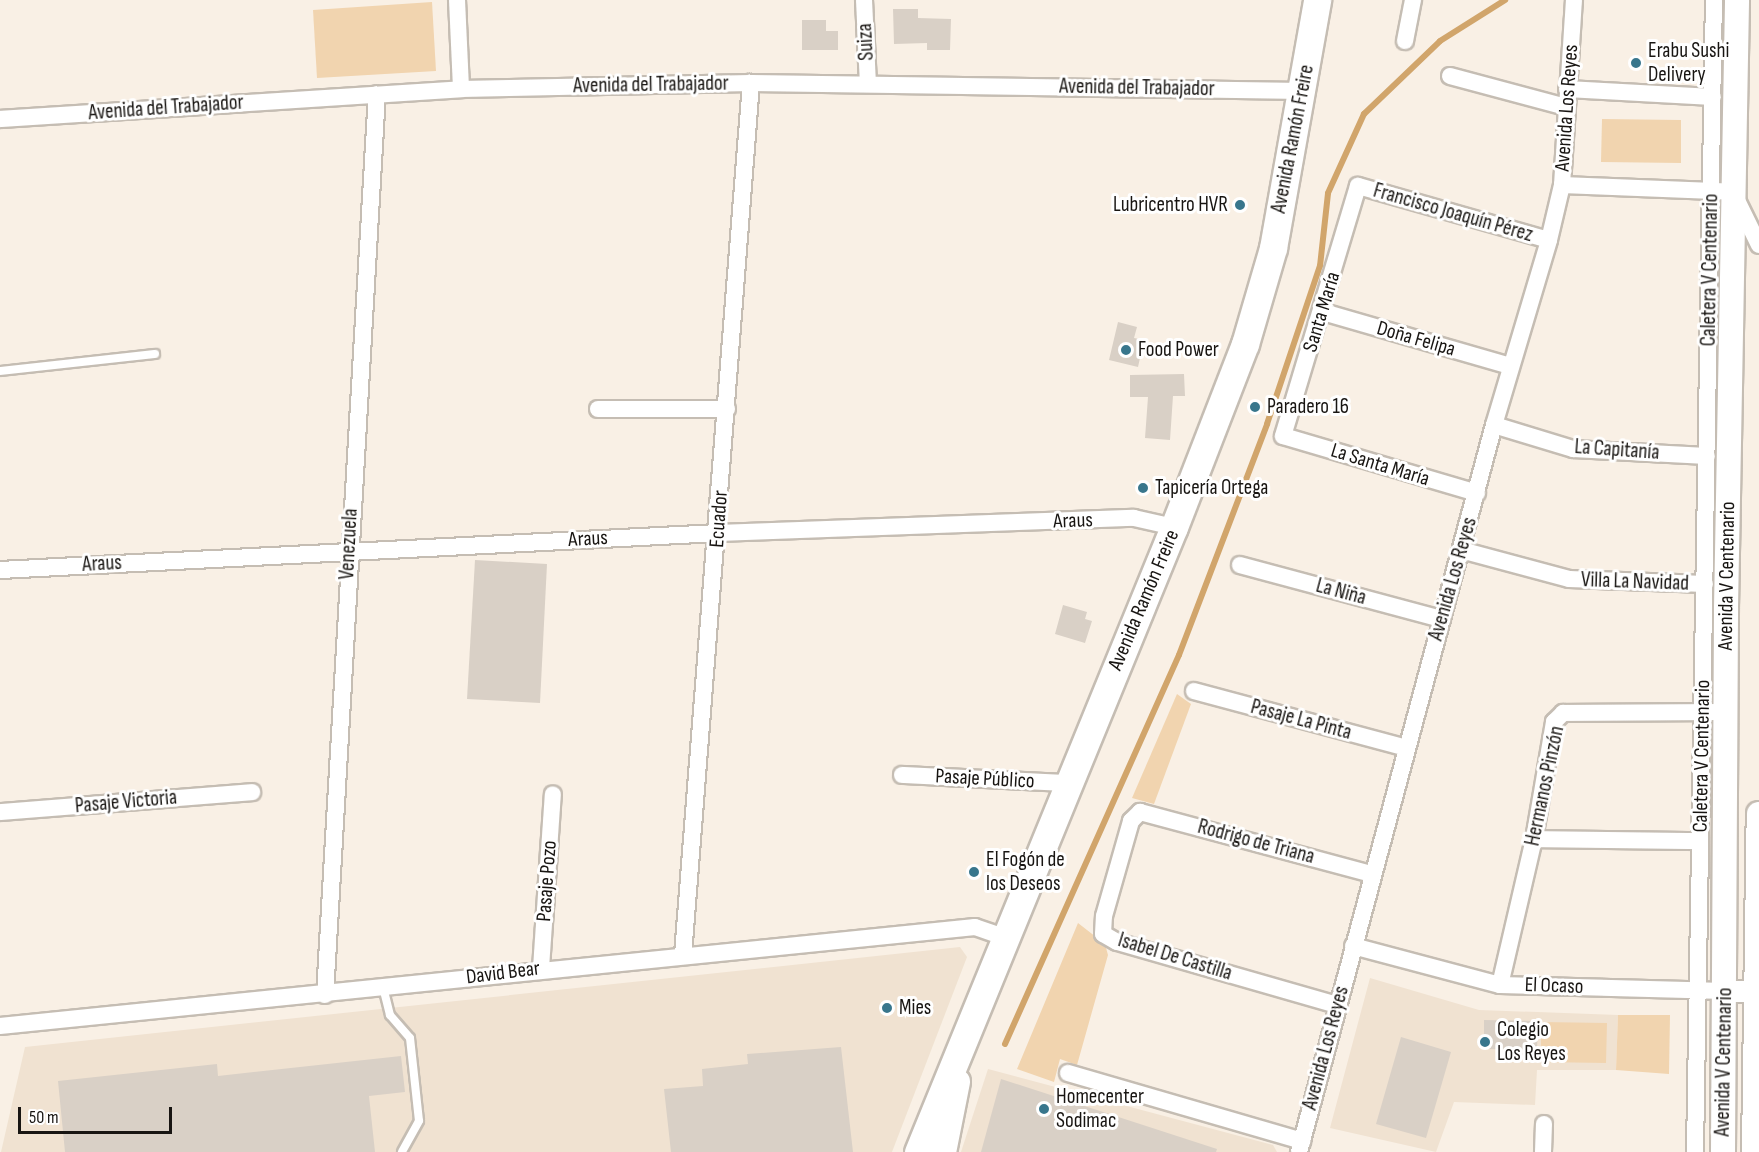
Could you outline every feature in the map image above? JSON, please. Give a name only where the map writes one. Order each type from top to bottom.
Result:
[{"type":"main road","name":"Avenida Ramón Freire","points":[[918,1152],[927,1123],[962,1048],[1004,937],[1174,527],[1245,344],[1273,248],[1304,91],[1317,0]]},
{"type":"main road","name":"Avenida V Centenario","points":[[1723,1152],[1726,712],[1722,191],[1737,0]]},
{"type":"main road","name":"Avenida V Centenario","points":[[1754,1152],[1759,814]]},
{"type":"main road","name":"Avenida Ramón Freire","points":[[942,1152],[962,1048]]},
{"type":"street","points":[[457,0],[461,89]]},
{"type":"street","name":"Suiza","points":[[864,0],[868,84]]},
{"type":"street","points":[[1405,41],[1413,0]]},
{"type":"street","name":"Avenida Los Reyes","points":[[1301,1147],[1372,874],[1510,366],[1549,240],[1562,185],[1574,0]]},
{"type":"street","name":"Caletera V Centenario","points":[[1695,1152],[1707,456],[1722,191],[1713,98],[1714,0]]},
{"type":"street","points":[[1450,75],[1566,107]]},
{"type":"street","name":"Avenida del Trabajador","points":[[0,119],[461,89],[751,83],[1304,91]]},
{"type":"street","name":"Ecuador","points":[[683,955],[718,533],[751,83]]},
{"type":"street","points":[[1567,89],[1713,98]]},
{"type":"street","name":"Venezuela","points":[[325,995],[377,94]]},
{"type":"street","points":[[1562,185],[1722,191],[1759,244]]},
{"type":"street","name":"Francisco Joaquín Pérez","points":[[1358,186],[1549,240]]},
{"type":"street","name":"Santa María","points":[[1283,436],[1323,312],[1358,186]]},
{"type":"street","name":"Doña Felipa","points":[[1323,312],[1510,366]]},
{"type":"street","points":[[598,409],[727,409]]},
{"type":"street","name":"La Capitanía","points":[[1494,425],[1573,449],[1707,456]]},
{"type":"street","name":"La Santa María","points":[[1283,436],[1477,493]]},
{"type":"street","name":"Araus","points":[[0,570],[349,550],[718,533],[1134,518],[1174,527]]},
{"type":"street","name":"Villa La Navidad","points":[[1461,550],[1569,579],[1705,584]]},
{"type":"street","name":"La Niña","points":[[1240,565],[1442,619]]},
{"type":"street","name":"Pasaje La Pinta","points":[[1194,692],[1407,748]]},
{"type":"street","name":"Hermanos Pinzón","points":[[1500,985],[1534,839],[1554,722],[1563,713],[1726,712]]},
{"type":"street","name":"Pasaje Público","points":[[902,776],[1067,783]]},
{"type":"street","name":"Pasaje Victoria","points":[[0,812],[252,792]]},
{"type":"street","name":"Pasaje Pozo","points":[[541,968],[553,794]]},
{"type":"street","name":"Rodrigo de Triana","points":[[1140,812],[1372,874]]},
{"type":"street","name":"Isabel De Castilla","points":[[1140,812],[1131,821],[1104,916],[1103,934],[1117,942],[1337,1005]]},
{"type":"street","points":[[1534,839],[1701,841]]},
{"type":"street","name":"David Bear","points":[[0,1026],[325,995],[541,968],[975,927],[1004,937]]},
{"type":"street","name":"El Ocaso","points":[[1353,946],[1500,985],[1758,992]]},
{"type":"street","points":[[1068,1073],[1301,1147]]},
{"type":"street","points":[[1543,1152],[1544,1124]]},
{"type":"lane","points":[[0,371],[155,354]]},
{"type":"lane","points":[[383,987],[390,1015],[410,1038],[418,1121],[402,1152]]},
{"type":"shaded area","points":[[432,2],[436,71],[317,78],[313,10]]},
{"type":"shaded area","points":[[1602,119],[1681,120],[1681,163],[1601,162]]},
{"type":"shaded area","points":[[1177,694],[1191,704],[1154,804],[1132,798]]},
{"type":"shaded area","points":[[1078,923],[1105,944],[1108,955],[1077,1065],[1060,1059],[1054,1082],[1017,1069]]},
{"type":"shaded area","points":[[960,947],[967,957],[892,1152],[1,1152],[25,1047]]},
{"type":"shaded area","name":"Colegio Los Reyes","points":[[1370,978],[1479,1010],[1618,1015],[1616,1070],[1537,1070],[1535,1105],[1454,1102],[1436,1152],[1330,1128]]},
{"type":"shaded area","points":[[1618,1015],[1670,1015],[1669,1074],[1616,1070]]},
{"type":"shaded area","points":[[1541,1022],[1607,1023],[1606,1063],[1541,1062]]},
{"type":"shaded area","name":"Homecenter Sodimac","points":[[988,1069],[1273,1145],[1277,1152],[961,1152]]},
{"type":"building","points":[[893,9],[918,9],[918,18],[951,19],[950,50],[927,50],[927,43],[894,44]]},
{"type":"building","points":[[802,20],[826,20],[826,31],[838,31],[838,50],[802,50]]},
{"type":"building","name":"Food Power","points":[[1118,322],[1137,327],[1134,338],[1144,340],[1138,367],[1109,360]]},
{"type":"building","points":[[1184,374],[1185,396],[1173,396],[1170,440],[1145,438],[1148,397],[1130,397],[1130,375]]},
{"type":"building","points":[[475,560],[547,564],[540,703],[467,699]]},
{"type":"building","points":[[1063,605],[1087,612],[1085,619],[1092,621],[1085,643],[1055,634]]},
{"type":"building","points":[[1484,1020],[1538,1021],[1537,1050],[1484,1049]]},
{"type":"building","points":[[1401,1037],[1451,1052],[1426,1138],[1376,1124]]},
{"type":"building","points":[[841,1047],[853,1152],[671,1152],[664,1089],[703,1086],[702,1069],[748,1064],[747,1054]]},
{"type":"building","points":[[401,1056],[405,1092],[369,1096],[375,1152],[65,1152],[58,1081],[217,1064],[218,1076]]},
{"type":"building","name":"Homecenter Sodimac","points":[[1001,1079],[1217,1149],[1216,1152],[981,1152]]},
{"type":"waterway","points":[[1005,1044],[1179,655],[1267,424],[1320,266],[1328,193],[1364,114],[1440,41],[1505,0]]},
{"type":"place","name":"Erabu Sushi Delivery","points":[[1636,63]]},
{"type":"place","name":"Lubricentro HVR","points":[[1240,205]]},
{"type":"place","name":"Food Power","points":[[1126,350]]},
{"type":"place","name":"Paradero 16","points":[[1255,407]]},
{"type":"place","name":"Tapicería Ortega","points":[[1143,488]]},
{"type":"place","name":"El Fogón de los Deseos","points":[[974,872]]},
{"type":"place","name":"Mies","points":[[887,1008]]},
{"type":"place","name":"Colegio Los Reyes","points":[[1485,1042]]},
{"type":"place","name":"Homecenter Sodimac","points":[[1044,1109]]}]
